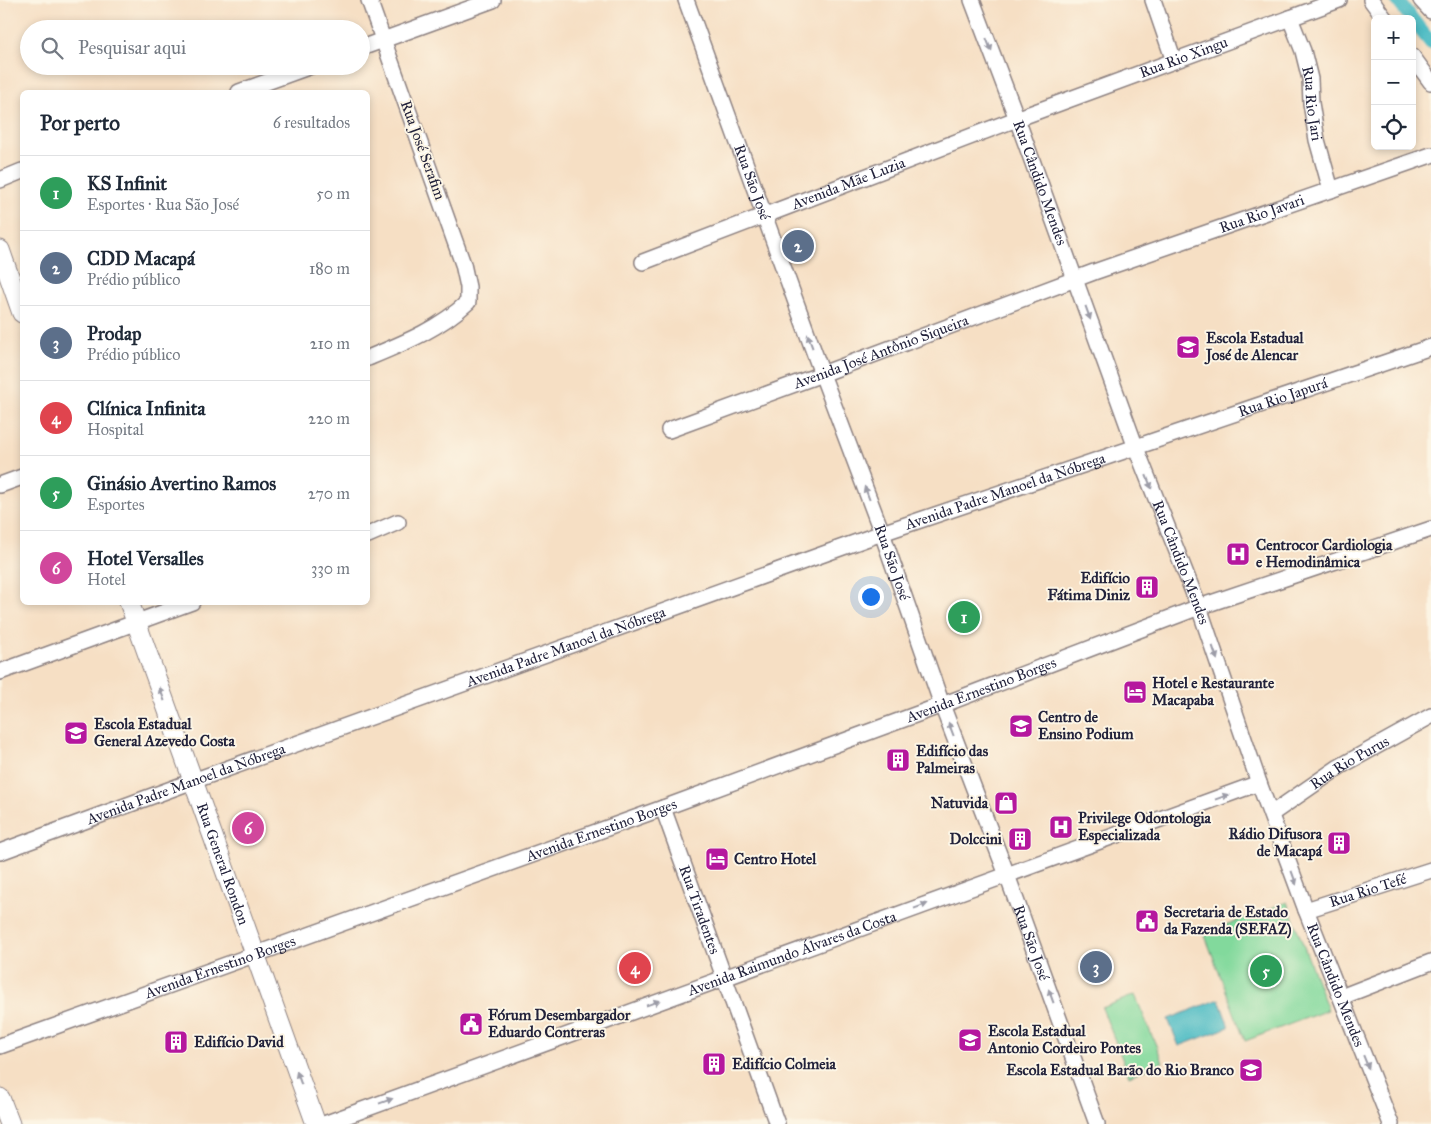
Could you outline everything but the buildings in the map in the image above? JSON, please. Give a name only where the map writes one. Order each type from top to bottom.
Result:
[{"type":"main road","points":[[0,250],[20,307]]},
{"type":"main road","name":"Rua General Rondon","points":[[130,605],[316,1124]]},
{"type":"main road","points":[[0,1098],[10,1124]]},
{"type":"street","name":"Rua José Serafim","points":[[369,0],[463,264],[468,288],[468,302],[457,313],[435,328],[370,357]]},
{"type":"street","points":[[370,45],[493,0]]},
{"type":"street","name":"Rua São José","points":[[686,0],[763,215],[882,533],[942,705],[1007,875],[1097,1124]]},
{"type":"street","name":"Rua Cândido Mendes","points":[[972,0],[1022,117],[1076,279],[1136,448],[1199,607],[1306,910],[1391,1124]]},
{"type":"street","points":[[1153,0],[1174,61]]},
{"type":"street","name":"Rua Rio Xingu","points":[[1022,117],[1339,0]]},
{"type":"street","points":[[1371,0],[1382,15]]},
{"type":"street","points":[[1421,0],[1431,11]]},
{"type":"street","name":"Rua Rio Jari","points":[[1290,18],[1303,51],[1310,78],[1311,103],[1317,140],[1331,190]]},
{"type":"street","points":[[1415,60],[1431,82]]},
{"type":"street","points":[[245,90],[286,75]]},
{"type":"street","name":"Avenida Mãe Luzia","points":[[643,262],[1022,117]]},
{"type":"street","name":"Rua Rio Javari","points":[[1094,272],[1431,155]]},
{"type":"street","points":[[0,180],[20,172]]},
{"type":"street","name":"Avenida José Antônio Siqueira","points":[[669,430],[1094,272]]},
{"type":"street","name":"Rua Rio Japurá","points":[[1136,448],[1431,347]]},
{"type":"street","name":"Avenida Padre Manoel da Nóbrega","points":[[0,852],[882,533],[1136,448]]},
{"type":"street","points":[[0,485],[20,478]]},
{"type":"street","points":[[370,533],[398,522]]},
{"type":"street","name":"Avenida Ernestino Borges","points":[[0,1046],[663,808],[942,705],[1199,607],[1431,529]]},
{"type":"street","points":[[0,672],[184,605]]},
{"type":"street","name":"Rua Rio Purus","points":[[1271,814],[1339,768],[1431,716]]},
{"type":"street","name":"Avenida Raimundo Álvares da Costa","points":[[324,1124],[723,977],[1260,783]]},
{"type":"street","name":"Rua Tiradentes","points":[[663,808],[777,1124]]},
{"type":"street","name":"Rua Rio Tefé","points":[[1306,910],[1431,870]]},
{"type":"street","points":[[1340,997],[1431,962]]},
{"type":"green space","points":[[1287,902],[1328,1010],[1245,1041],[1204,933]]},
{"type":"green space","points":[[1135,995],[1163,1062],[1129,1076],[1102,1008]]},
{"type":"water","points":[[1219,999],[1229,1027],[1179,1046],[1168,1019]]},
{"type":"waterway","points":[[1397,0],[1409,15]]},
{"type":"waterway","points":[[1416,24],[1431,43]]},
{"type":"place","name":"CDD Macapá","points":[[798,246]]},
{"type":"place","name":"Escola Estadual José de Alencar","points":[[1188,347]]},
{"type":"place","name":"Centrocor Cardiologia e Hemodinâmica","points":[[1238,554]]},
{"type":"place","name":"Edifício Fátima Diniz","points":[[1147,587]]},
{"type":"place","name":"KS Infinit","points":[[964,617]]},
{"type":"place","name":"Hotel e Restaurante Macapaba","points":[[1135,692]]},
{"type":"place","name":"Centro de Ensino Podium","points":[[1021,726]]},
{"type":"place","name":"Escola Estadual General Azevedo Costa","points":[[76,733]]},
{"type":"place","name":"Edifício das Palmeiras","points":[[898,760]]},
{"type":"place","name":"Natuvida","points":[[1006,803]]},
{"type":"place","name":"Privilege Odontologia Especializada","points":[[1061,827]]},
{"type":"place","name":"Hotel Versalles","points":[[248,828]]},
{"type":"place","name":"Dolccini","points":[[1020,839]]},
{"type":"place","name":"Rádio Difusora de Macapá","points":[[1339,843]]},
{"type":"place","name":"Centro Hotel","points":[[717,859]]},
{"type":"place","name":"Secretaria de Estado da Fazenda (SEFAZ)","points":[[1147,921]]},
{"type":"place","name":"Prodap","points":[[1096,967]]},
{"type":"place","name":"Clínica Infinita","points":[[635,968]]},
{"type":"place","name":"Ginásio Avertino Ramos","points":[[1266,971]]},
{"type":"place","name":"Fórum Desembargador Eduardo Contreras","points":[[471,1024]]},
{"type":"place","name":"Escola Estadual Antonio Cordeiro Pontes","points":[[970,1040]]},
{"type":"place","name":"Edifício David","points":[[176,1042]]},
{"type":"place","name":"Edifício Colmeia","points":[[714,1064]]},
{"type":"place","name":"Escola Estadual Barão do Rio Branco","points":[[1251,1070]]}]
